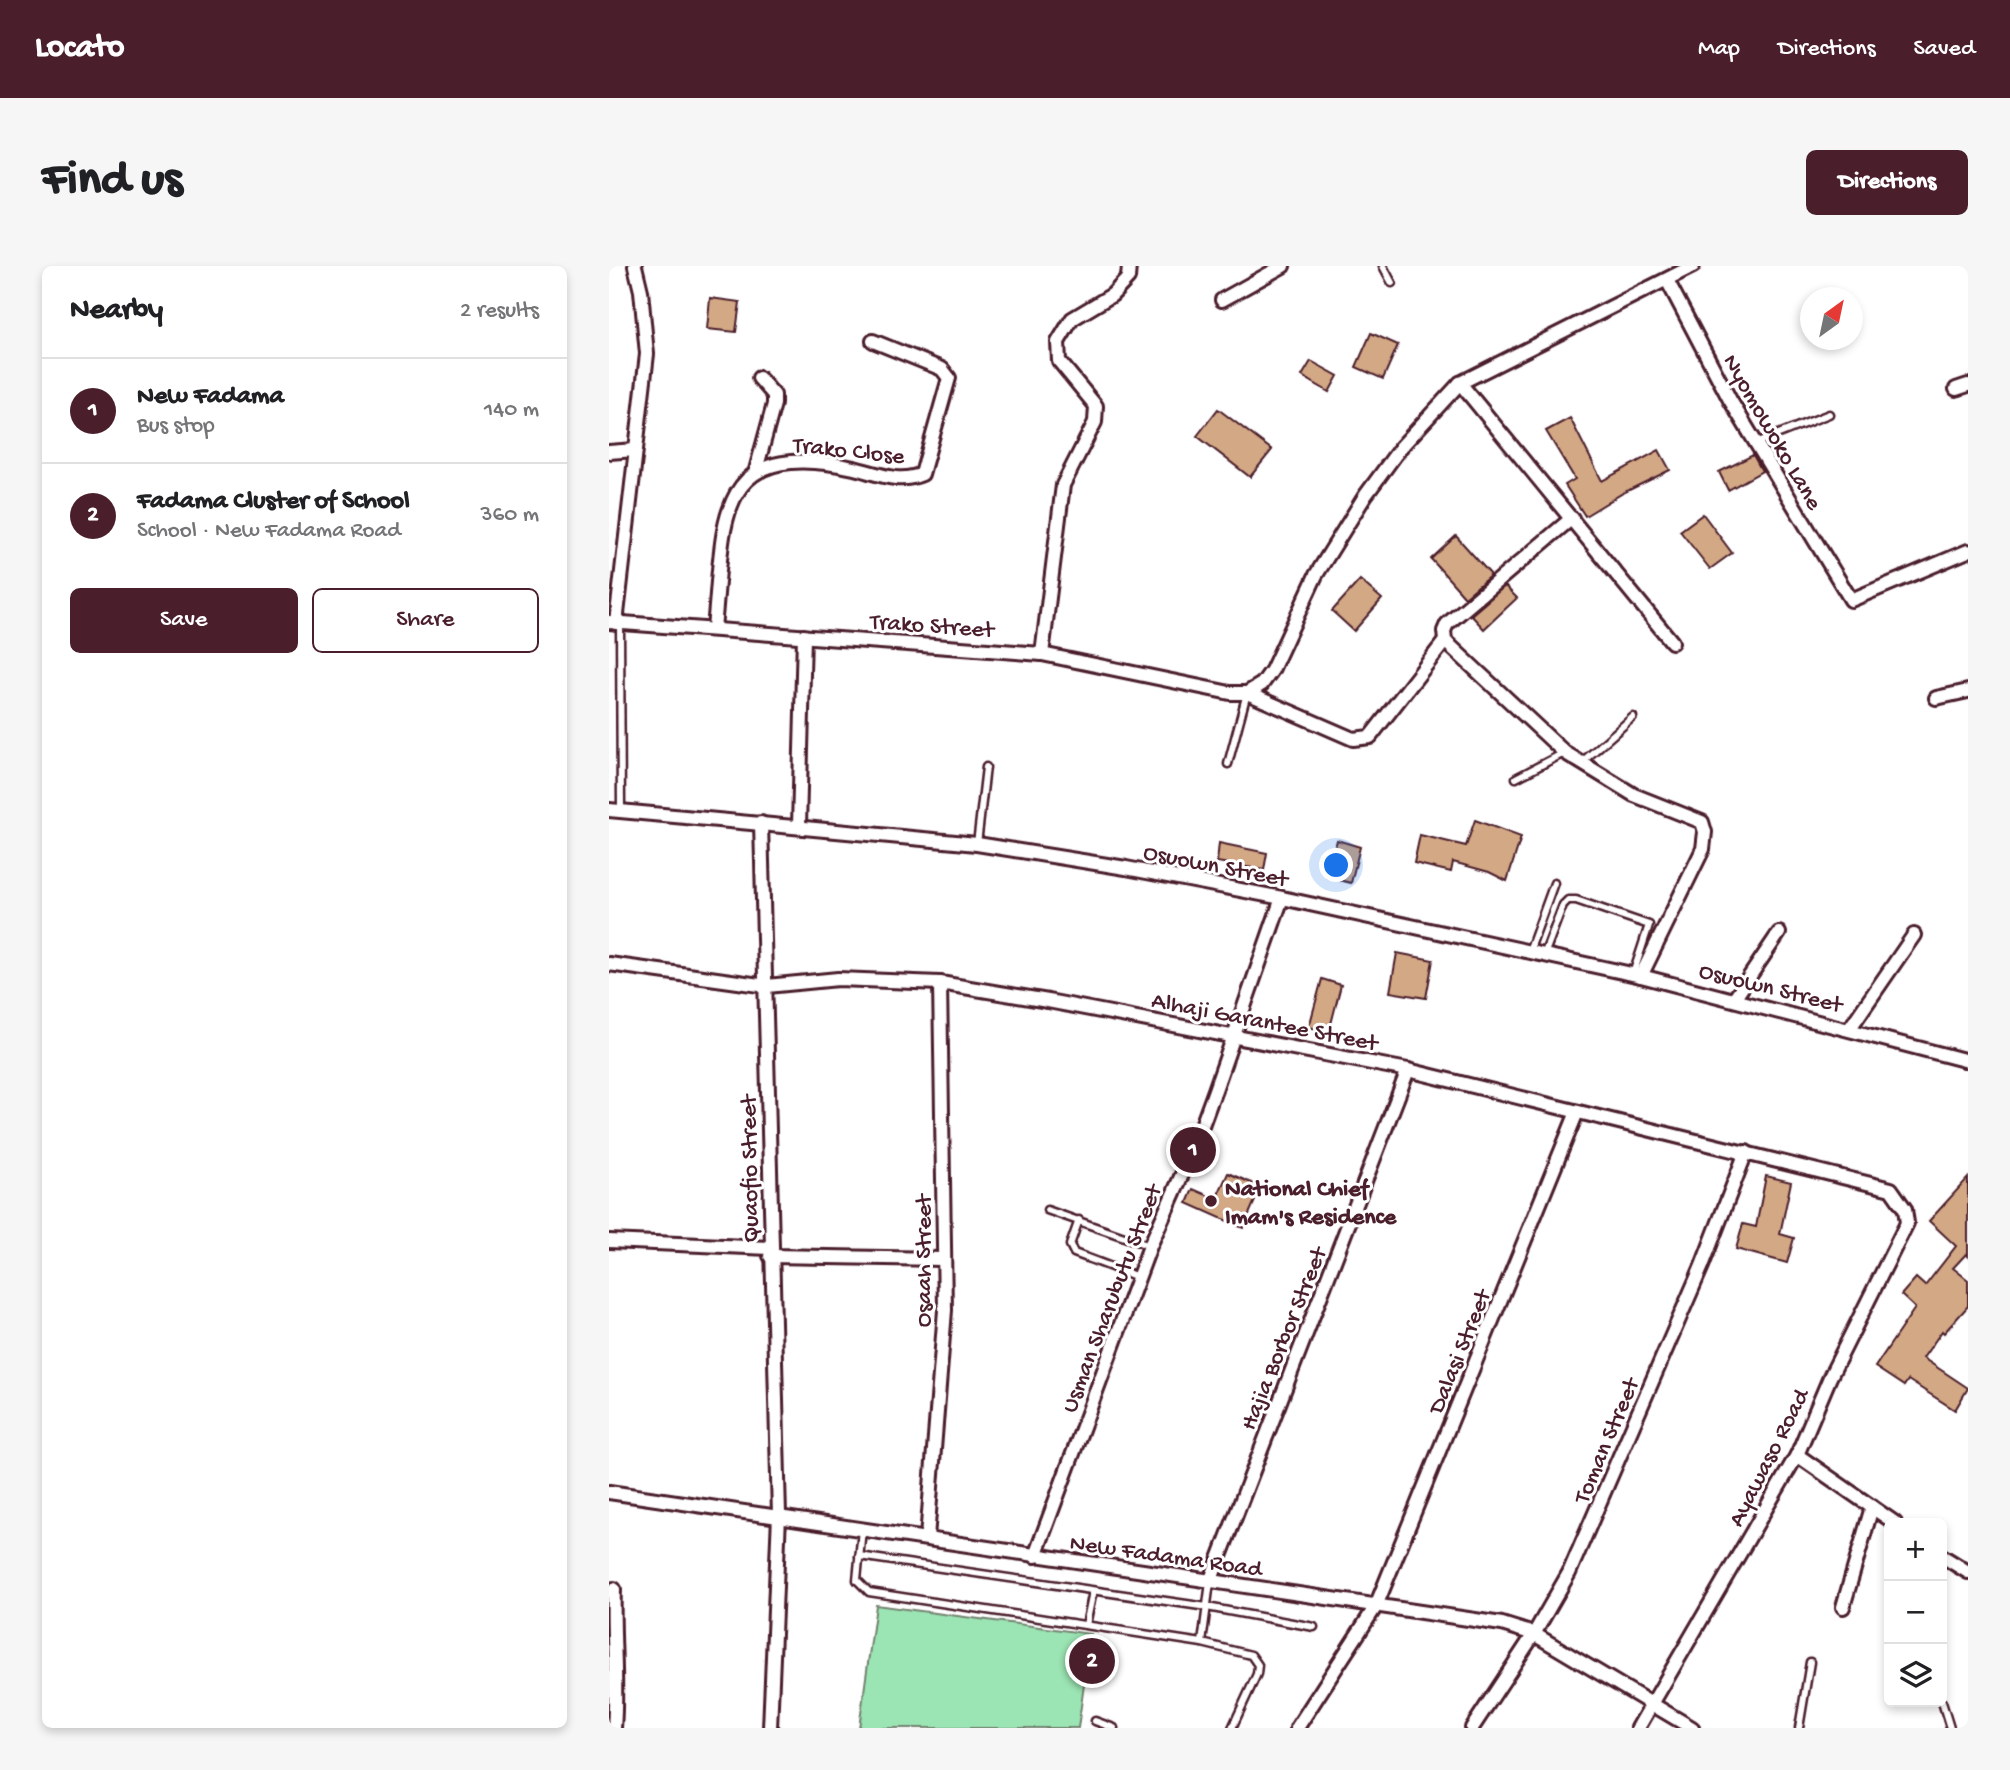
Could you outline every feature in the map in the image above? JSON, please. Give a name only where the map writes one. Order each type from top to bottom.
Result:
[{"type":"street","points":[[615,623],[647,354],[641,291],[635,266]]},
{"type":"street","points":[[1042,654],[1063,485],[1095,422],[1096,406],[1059,360],[1058,342],[1072,319],[1112,295],[1128,278],[1129,266]]},
{"type":"street","points":[[1222,300],[1283,266]]},
{"type":"street","points":[[1247,693],[1262,684],[1272,670],[1316,575],[1364,496],[1401,447],[1460,383],[1693,266]]},
{"type":"street","name":"Nyomowoko Lane","points":[[1667,279],[1756,443],[1851,600],[1968,551]]},
{"type":"street","name":"Trako Close","points":[[756,470],[778,462],[837,464],[907,480],[922,474],[949,378],[942,369],[873,341]]},
{"type":"street","points":[[714,628],[725,518],[739,487],[756,470],[774,404],[774,395],[759,378]]},
{"type":"street","points":[[1460,383],[1672,642]]},
{"type":"street","points":[[609,452],[635,450]]},
{"type":"street","name":"Trako Street","points":[[615,623],[714,628],[1042,654],[1230,693],[1247,693],[1353,739],[1362,739],[1370,737],[1445,640],[1444,631],[1447,624],[1572,518]]},
{"type":"street","points":[[799,826],[804,636]]},
{"type":"street","points":[[1445,640],[1564,752],[1634,794],[1702,822],[1706,832],[1703,849],[1637,975]]},
{"type":"street","points":[[1936,698],[1968,691]]},
{"type":"street","name":"Osuown Street","points":[[615,810],[977,844],[1282,898],[1735,998],[1968,1060]]},
{"type":"street","name":"Quaofio Street","points":[[761,823],[767,986],[770,1252],[779,1515],[770,1728]]},
{"type":"street","name":"Usman Sharubutu Street","points":[[1035,1556],[1150,1246],[1193,1150],[1282,898]]},
{"type":"street","points":[[1735,998],[1779,933]]},
{"type":"street","points":[[1850,1028],[1914,935]]},
{"type":"street","name":"Alhaji Garantee Street","points":[[609,964],[767,986],[838,979],[940,983],[1235,1034],[1408,1070],[1878,1184],[1891,1189],[1898,1197]]},
{"type":"street","name":"Osaah Street","points":[[927,1538],[942,1362],[940,983]]},
{"type":"street","name":"Hajia Borbor Street","points":[[1210,1582],[1408,1070]]},
{"type":"street","name":"Dalasi Street","points":[[1297,1728],[1376,1606],[1577,1112]]},
{"type":"street","name":"Toman Street","points":[[1472,1728],[1534,1634],[1569,1573],[1702,1266],[1746,1152]]},
{"type":"street","name":"Ayawaso Road","points":[[1638,1728],[1654,1705],[1797,1455],[1830,1377],[1907,1223],[1905,1209],[1898,1197]]},
{"type":"street","points":[[609,1241],[770,1252],[943,1259]]},
{"type":"street","points":[[1797,1455],[1888,1518]]},
{"type":"street","name":"New Fadama Road","points":[[609,1492],[779,1515],[1210,1582],[1464,1616],[1534,1634],[1692,1728]]},
{"type":"street","points":[[1843,1607],[1872,1507]]},
{"type":"street","points":[[1947,1559],[1968,1572]]},
{"type":"street","points":[[614,1589],[612,1636],[617,1676],[614,1728]]},
{"type":"lane","points":[[1383,266],[1392,283]]},
{"type":"lane","points":[[1756,443],[1829,414]]},
{"type":"lane","points":[[615,623],[615,810]]},
{"type":"lane","points":[[1228,764],[1247,693]]},
{"type":"lane","points":[[1581,764],[1633,717]]},
{"type":"lane","points":[[1516,778],[1564,752]]},
{"type":"lane","points":[[977,844],[986,767]]},
{"type":"lane","points":[[1529,952],[1555,883]]},
{"type":"lane","points":[[1544,955],[1563,905],[1568,900],[1576,900],[1649,925],[1651,929],[1637,975]]},
{"type":"lane","points":[[1047,1210],[1150,1246]]},
{"type":"lane","points":[[1079,1220],[1070,1245],[1075,1253],[1138,1277]]},
{"type":"lane","points":[[862,1529],[857,1580],[869,1592],[1202,1643],[1251,1655],[1258,1665],[1257,1674],[1232,1728]]},
{"type":"lane","points":[[859,1556],[1207,1607],[1314,1627]]},
{"type":"lane","points":[[1202,1643],[1210,1582]]},
{"type":"lane","points":[[1086,1625],[1093,1591]]},
{"type":"lane","points":[[1799,1728],[1810,1662]]},
{"type":"lane","points":[[1944,1707],[1950,1728]]},
{"type":"lane","points":[[1095,1721],[1114,1728]]},
{"type":"green space","points":[[876,1605],[1091,1634],[1078,1728],[859,1728]]},
{"type":"building","points":[[710,298],[740,302],[736,332],[707,329]]},
{"type":"building","points":[[1371,333],[1398,345],[1383,379],[1356,367]]},
{"type":"building","points":[[1311,361],[1338,376],[1329,392],[1302,376]]},
{"type":"building","points":[[1218,409],[1272,450],[1250,477],[1197,436]]},
{"type":"building","points":[[1570,418],[1602,481],[1659,450],[1670,470],[1623,493],[1585,516],[1565,485],[1575,479],[1546,431]]},
{"type":"building","points":[[1753,455],[1762,471],[1728,490],[1719,472]]},
{"type":"building","points":[[1703,514],[1732,553],[1710,569],[1680,531]]},
{"type":"building","points":[[1456,536],[1491,575],[1465,597],[1431,559]]},
{"type":"building","points":[[1360,580],[1382,599],[1354,631],[1332,611]]},
{"type":"building","points":[[1505,586],[1517,598],[1484,629],[1471,615]]},
{"type":"building","points":[[1475,820],[1521,837],[1507,881],[1489,872],[1453,862],[1451,872],[1414,863],[1420,835],[1466,846]]},
{"type":"building","points":[[1337,840],[1360,847],[1351,883],[1327,877]]},
{"type":"building","points":[[1219,843],[1267,853],[1264,870],[1217,862]]},
{"type":"building","points":[[1397,953],[1433,960],[1426,998],[1390,992]]},
{"type":"building","points":[[1322,979],[1341,985],[1329,1032],[1309,1027]]},
{"type":"building","name":"National Chief Imam's Residence","points":[[1228,1173],[1261,1187],[1243,1228],[1187,1203],[1193,1189],[1216,1199]]},
{"type":"building","points":[[1766,1176],[1791,1182],[1780,1234],[1794,1238],[1787,1263],[1736,1249],[1743,1224],[1756,1227]]},
{"type":"building","points":[[1968,1178],[1968,1256],[1966,1254],[1953,1268],[1968,1280],[1968,1306],[1944,1333],[1942,1331],[1923,1358],[1968,1388],[1955,1410],[1908,1380],[1904,1386],[1875,1367],[1915,1308],[1901,1295],[1916,1278],[1925,1286],[1956,1246],[1929,1221]]},
{"type":"place","name":"New Fadama","points":[[1193,1150]]},
{"type":"place","name":"National Chief Imam's Residence","points":[[1211,1201]]},
{"type":"place","name":"Fadama Cluster of School","points":[[1092,1661]]}]
